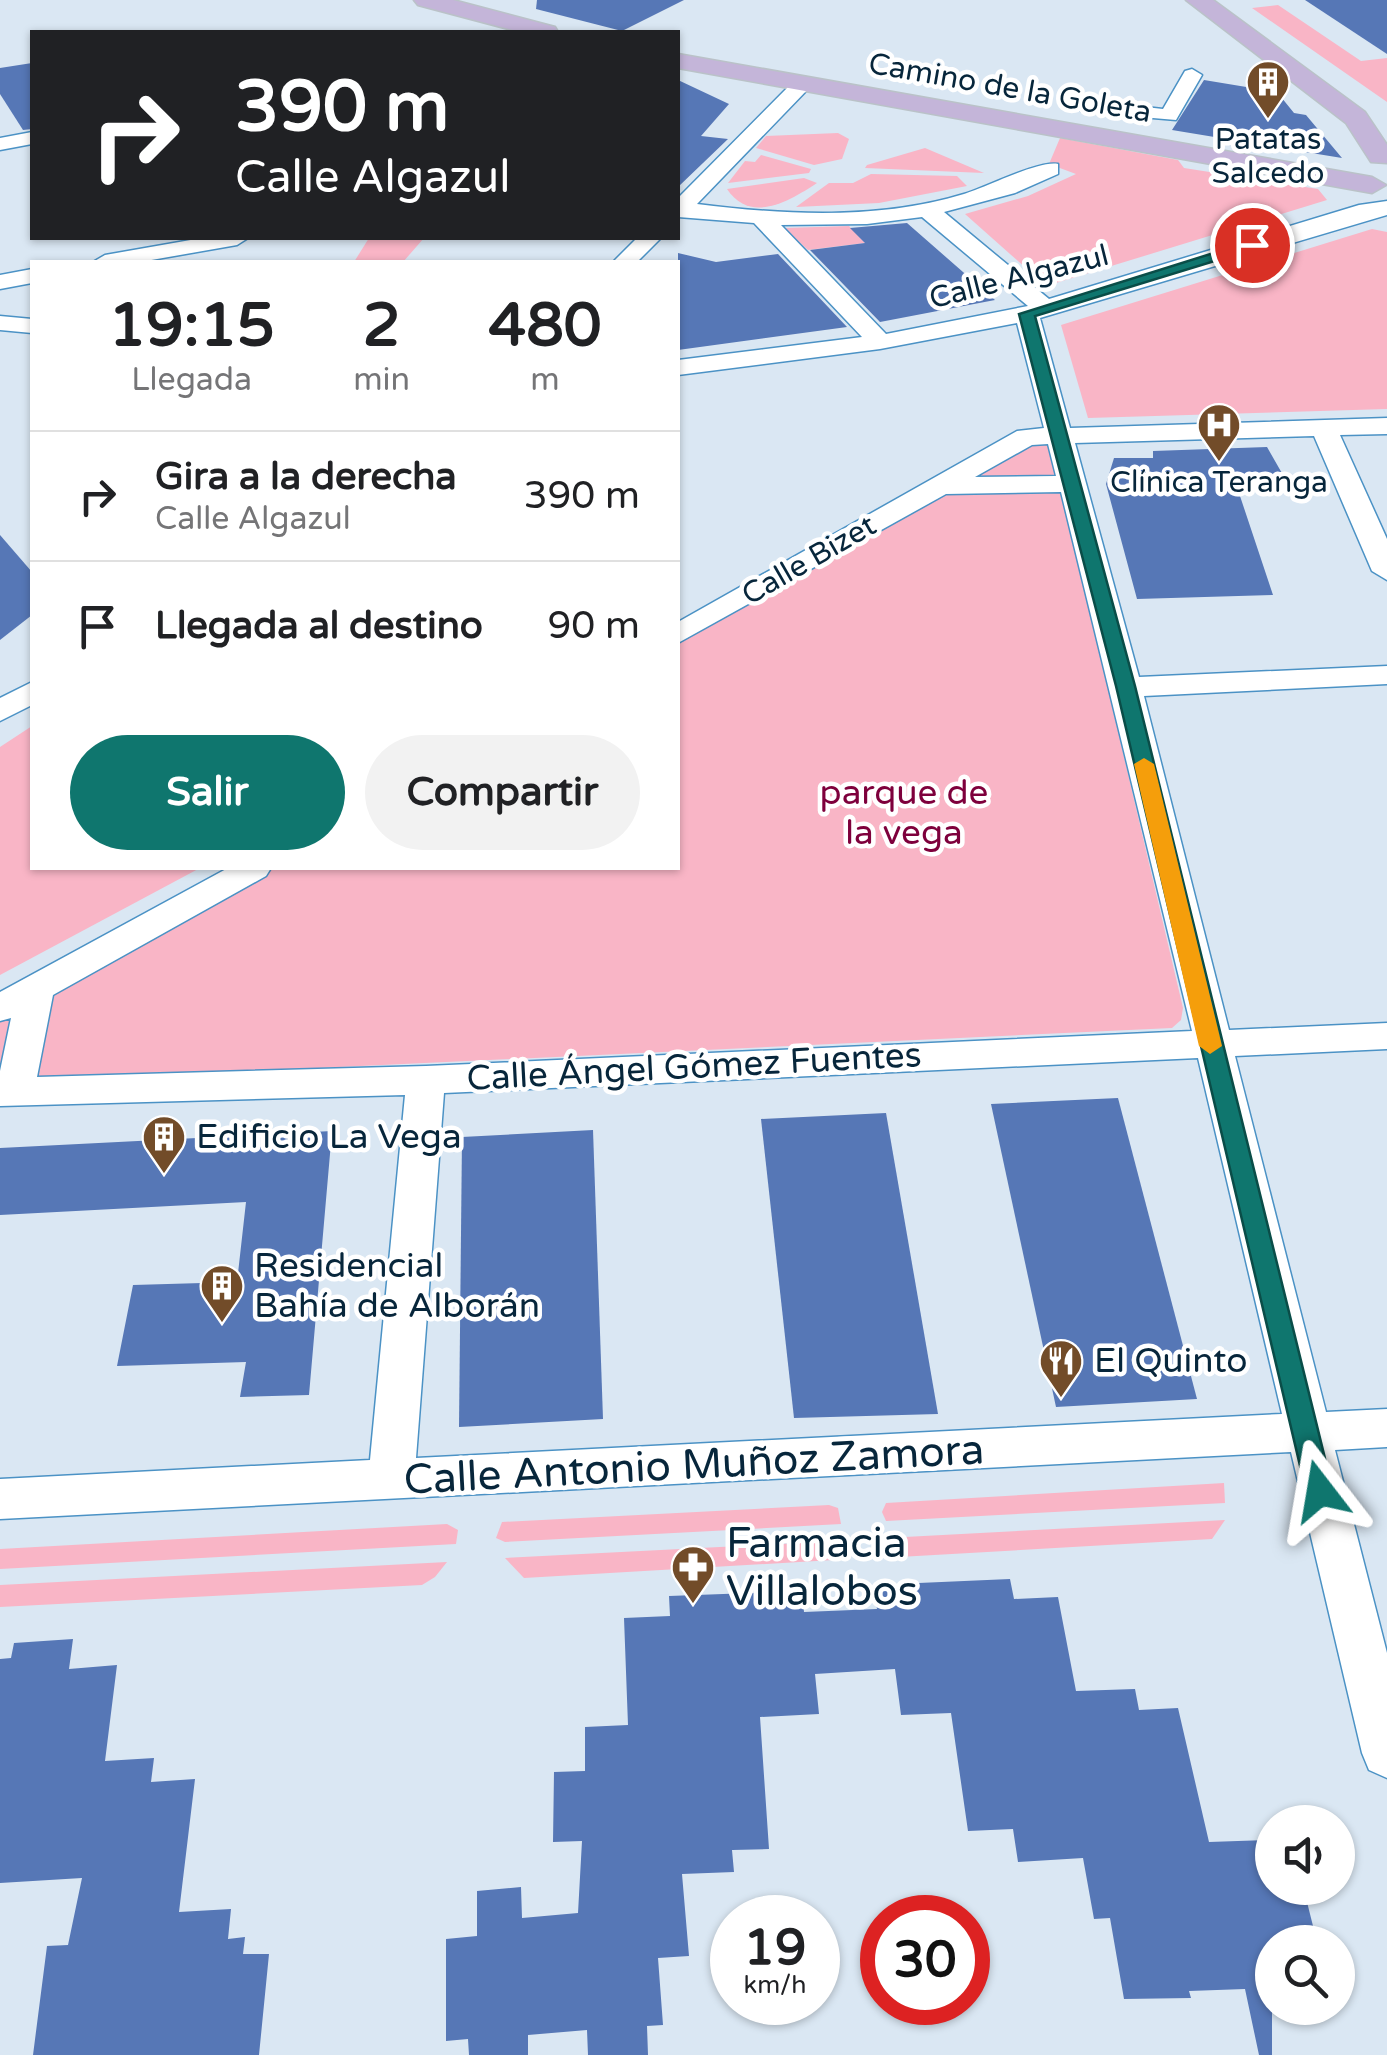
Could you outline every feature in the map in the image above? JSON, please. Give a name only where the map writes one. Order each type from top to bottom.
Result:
[{"type":"main road","points":[[426,0],[538,30]]},
{"type":"main road","points":[[1198,0],[1356,118],[1380,179]]},
{"type":"main road","name":"Camino de la Goleta","points":[[680,61],[1068,134],[1332,176],[1380,179]]},
{"type":"street","points":[[1068,134],[1088,99],[1169,116],[1192,75]]},
{"type":"street","points":[[680,207],[802,84]]},
{"type":"street","points":[[0,144],[30,138]]},
{"type":"street","points":[[680,209],[762,218],[850,217],[924,208],[997,192],[1050,168]]},
{"type":"street","name":"Calle Algazul","points":[[680,368],[880,342],[1036,311],[1380,179]]},
{"type":"street","points":[[924,208],[1036,311],[1057,436],[1126,686],[1305,1433],[1387,1753]]},
{"type":"street","points":[[762,218],[880,342]]},
{"type":"street","points":[[116,260],[226,240]]},
{"type":"street","points":[[626,260],[648,240]]},
{"type":"street","points":[[0,282],[30,276]]},
{"type":"street","points":[[0,323],[30,326]]},
{"type":"street","name":"Calle Bizet","points":[[680,633],[1026,437],[1387,426]]},
{"type":"street","points":[[1324,428],[1387,572]]},
{"type":"street","name":"Calle Bizet","points":[[940,486],[1071,484]]},
{"type":"street","points":[[1126,686],[1387,675]]},
{"type":"street","points":[[0,712],[30,692]]},
{"type":"street","points":[[0,1008],[250,870]]},
{"type":"street","points":[[8,1092],[36,988]]},
{"type":"street","name":"Calle Ángel Gómez Fuentes","points":[[8,1092],[426,1080],[1387,1036]]},
{"type":"street","points":[[391,1481],[426,1080]]},
{"type":"street","name":"Calle Antonio Muñoz Zamora","points":[[0,1500],[1387,1428]]},
{"type":"green space","points":[[1278,5],[1361,61],[1387,58],[1387,102],[1252,8]]},
{"type":"green space","points":[[838,133],[849,139],[842,159],[814,165],[756,148],[766,136]]},
{"type":"green space","points":[[1060,138],[1178,160],[1184,168],[1318,189],[1327,200],[1046,286],[965,214],[1028,196],[1076,174],[1049,164]]},
{"type":"green space","points":[[925,148],[984,173],[865,168]]},
{"type":"green space","points":[[761,155],[811,169],[809,173],[728,183],[745,161],[755,162]]},
{"type":"green space","points":[[871,174],[957,176],[967,186],[879,203],[796,207],[829,183],[853,183]]},
{"type":"green space","points":[[804,178],[817,183],[771,206],[748,206],[727,189]]},
{"type":"green space","points":[[849,226],[865,243],[808,250],[784,228]]},
{"type":"green space","points":[[1372,229],[1387,232],[1387,409],[1088,418],[1061,325]]},
{"type":"green space","points":[[368,240],[422,240],[405,260],[355,260]]},
{"type":"green space","name":"parque de la vega","points":[[1046,442],[1051,446],[1183,1008],[1181,1020],[1172,1028],[0,1083],[0,1022],[270,870],[680,870],[680,639],[1024,443]]},
{"type":"green space","points":[[30,727],[30,870],[196,870],[0,975],[0,747]]},
{"type":"green space","points":[[1224,1483],[1225,1503],[886,1521],[882,1512],[886,1503]]},
{"type":"green space","points":[[829,1505],[838,1508],[841,1524],[505,1542],[496,1538],[502,1522]]},
{"type":"green space","points":[[1225,1520],[1212,1539],[899,1557],[890,1551],[886,1538]]},
{"type":"green space","points":[[447,1524],[458,1530],[456,1544],[0,1569],[0,1549]]},
{"type":"green space","points":[[838,1541],[843,1550],[833,1560],[524,1578],[505,1558]]},
{"type":"green space","points":[[447,1562],[422,1585],[0,1607],[0,1585]]},
{"type":"building","points":[[537,0],[684,0],[624,30],[536,9]]},
{"type":"building","points":[[1305,0],[1387,0],[1387,54]]},
{"type":"building","points":[[30,63],[30,129],[23,130],[0,94],[0,68]]},
{"type":"building","name":"Patatas Salcedo","points":[[1204,80],[1277,92],[1294,113],[1306,115],[1342,158],[1172,130]]},
{"type":"building","points":[[680,81],[729,104],[701,136],[728,139],[680,185]]},
{"type":"building","points":[[907,223],[995,300],[880,322],[810,250],[865,243],[850,228]]},
{"type":"building","points":[[678,253],[716,262],[778,254],[847,327],[680,350]]},
{"type":"building","points":[[1267,447],[1283,475],[1233,475],[1273,595],[1137,599],[1106,484],[1114,458],[1153,458],[1153,451]]},
{"type":"building","points":[[0,535],[30,570],[30,617],[0,640]]},
{"type":"building","points":[[1118,1098],[1197,1399],[1056,1407],[991,1104]]},
{"type":"building","points":[[886,1113],[938,1414],[794,1418],[761,1119]]},
{"type":"building","points":[[593,1130],[603,1419],[459,1427],[462,1137]]},
{"type":"building","points":[[332,1131],[309,1395],[240,1397],[246,1362],[117,1366],[133,1285],[237,1282],[246,1202],[0,1215],[0,1148]]},
{"type":"building","points":[[1010,1579],[1014,1599],[1058,1597],[1076,1691],[1135,1689],[1139,1710],[1178,1708],[1209,1842],[1255,1840],[1255,1905],[1308,1905],[1313,1925],[1255,1925],[1255,2025],[1272,2025],[1272,2055],[1259,2055],[1245,1989],[1189,1991],[1191,1998],[1124,1999],[1110,1918],[1094,1919],[1083,1858],[1018,1862],[1013,1829],[968,1831],[951,1713],[901,1715],[895,1669],[815,1674],[819,1714],[760,1717],[769,1849],[732,1850],[734,1872],[682,1874],[689,1956],[658,1958],[663,2025],[647,2026],[648,2055],[588,2055],[587,2030],[528,2035],[528,2055],[469,2055],[468,2039],[446,2041],[446,1939],[477,1936],[477,1891],[521,1887],[522,1918],[578,1913],[582,1841],[553,1842],[554,1772],[585,1771],[585,1727],[628,1725],[624,1618],[670,1616],[669,1596],[802,1591],[804,1612],[877,1609],[873,1585]]},
{"type":"building","points":[[73,1639],[69,1669],[117,1665],[105,1761],[154,1758],[151,1782],[195,1779],[179,1912],[231,1909],[228,1939],[245,1937],[243,1954],[269,1954],[259,2055],[33,2055],[47,1946],[68,1945],[82,1878],[0,1883],[0,1659],[11,1658],[14,1643]]},
{"type":"slow traffic","points":[[1144,764],[1210,1046]]},
{"type":"place","name":"Patatas Salcedo","points":[[1268,120]]},
{"type":"place","name":"Clínica Teranga","points":[[1219,463]]},
{"type":"place","name":"Edificio La Vega","points":[[164,1175]]},
{"type":"place","name":"Residencial Bahía de Alborán","points":[[222,1324]]},
{"type":"place","name":"El Quinto","points":[[1061,1399]]},
{"type":"place","name":"Farmacia Villalobos","points":[[693,1605]]},
{"type":"route","points":[[1252,245],[1027,314],[1126,686],[1320,1491]]}]
